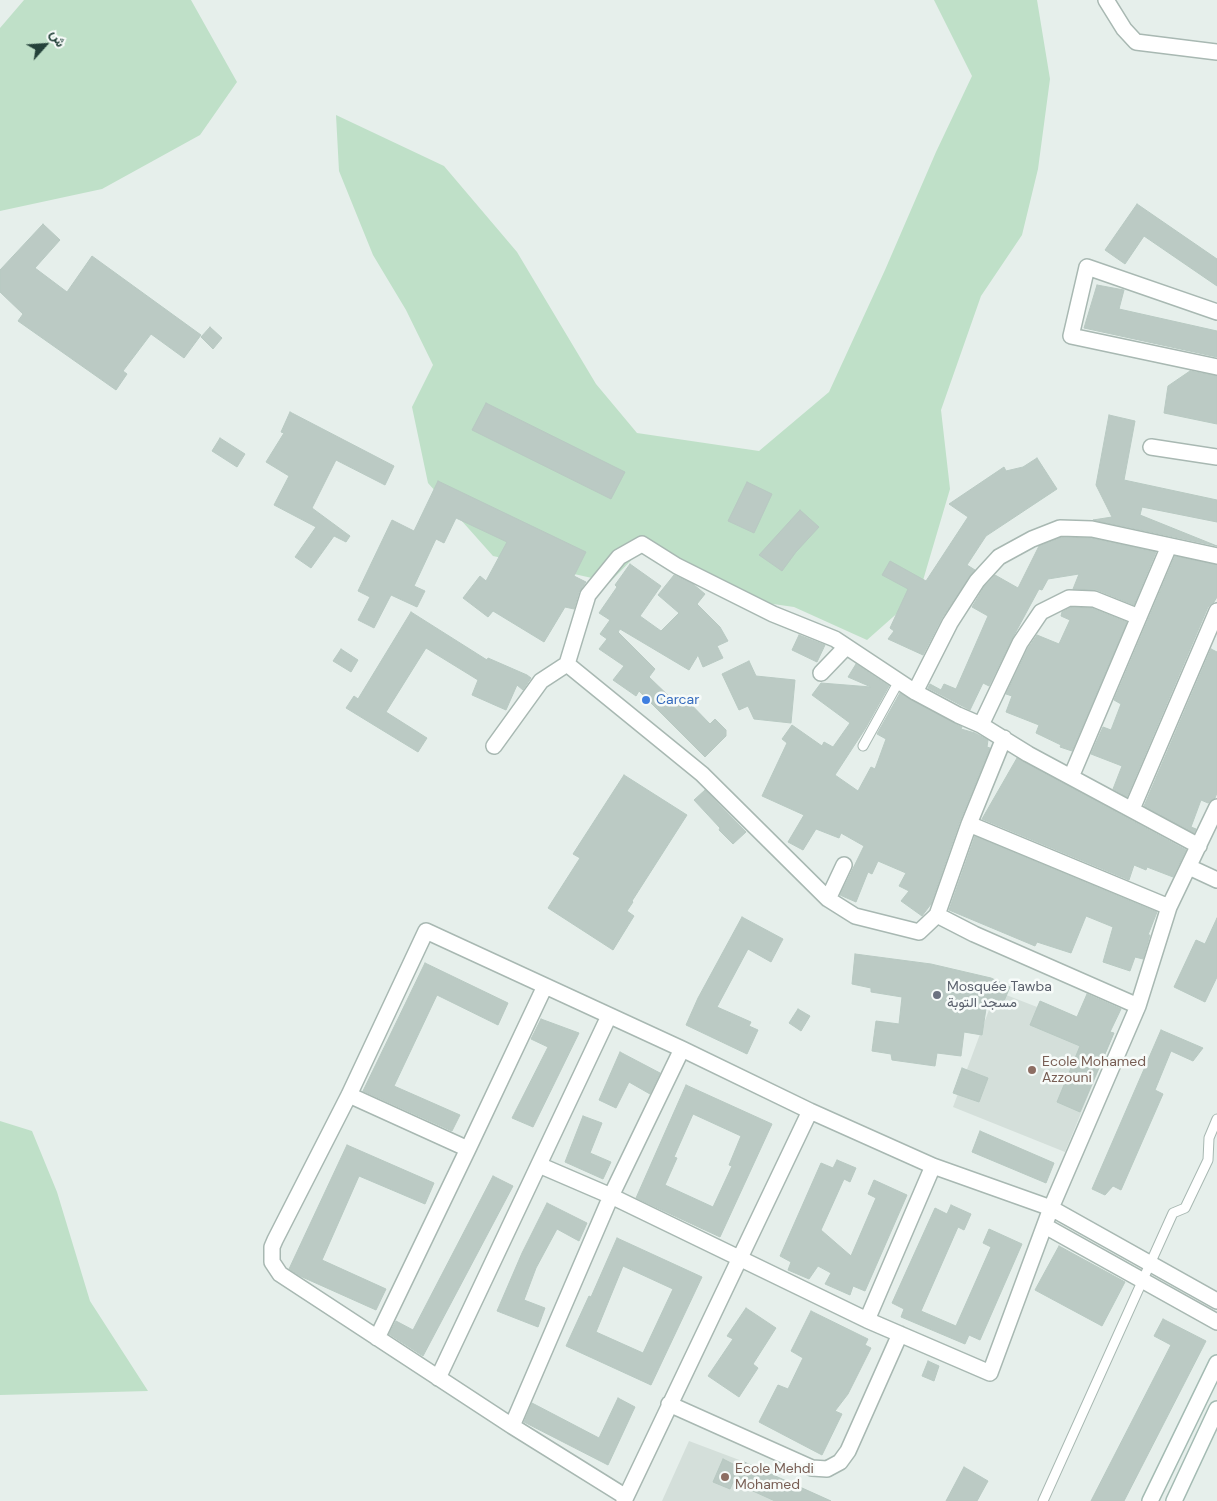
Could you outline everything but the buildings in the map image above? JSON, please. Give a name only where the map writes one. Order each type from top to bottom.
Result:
[{"type":"street","points":[[1106,0],[1124,29],[1136,42],[1217,52]]},
{"type":"street","points":[[1217,312],[1087,267],[1071,336],[1217,367]]},
{"type":"street","points":[[1151,447],[1217,457]]},
{"type":"street","points":[[915,692],[950,623],[977,581],[999,557],[1032,539],[1060,528],[1092,529],[1217,556]]},
{"type":"street","points":[[494,746],[541,681],[567,664],[588,595],[619,557],[642,544],[677,566],[773,614],[836,639],[915,692],[981,725],[1028,754],[1199,846]]},
{"type":"street","points":[[1071,777],[1169,546]]},
{"type":"street","points":[[981,725],[1020,643],[1041,612],[1069,598],[1094,599],[1139,617]]},
{"type":"street","points":[[1132,809],[1217,611]]},
{"type":"street","points":[[821,674],[846,647]]},
{"type":"street","points":[[567,664],[702,774],[828,899],[855,916],[919,932],[937,915],[969,824],[1004,738]]},
{"type":"street","points":[[539,1165],[611,1196],[867,1320],[990,1373],[1051,1208],[1138,1006],[1169,907],[1217,807]]},
{"type":"street","points":[[969,824],[1169,907]]},
{"type":"street","points":[[828,899],[844,865]]},
{"type":"street","points":[[1189,867],[1217,880]]},
{"type":"street","points":[[937,915],[974,934],[1138,1006]]},
{"type":"street","points":[[810,1111],[625,1499],[280,1274],[271,1254],[275,1240],[349,1095],[426,930],[810,1111],[933,1166],[1051,1208],[1217,1300]]},
{"type":"street","points":[[377,1338],[544,986]]},
{"type":"street","points":[[438,1378],[609,1016]]},
{"type":"street","points":[[512,1426],[611,1196],[682,1050]]},
{"type":"street","points":[[349,1095],[468,1149]]},
{"type":"street","points":[[867,1320],[933,1166]]},
{"type":"street","points":[[1045,1226],[1217,1322]]},
{"type":"street","points":[[669,1404],[812,1468],[827,1469],[840,1462],[848,1451],[900,1334]]},
{"type":"street","points":[[1150,1501],[1217,1363]]},
{"type":"street","points":[[1174,1501],[1217,1410]]},
{"type":"lane","points":[[863,746],[899,681]]},
{"type":"lane","points":[[1043,1501],[1173,1213],[1185,1208],[1208,1160],[1209,1138],[1217,1119]]},
{"type":"shaded area","name":"Ecole Mohamed Azzouni","points":[[996,991],[1037,1007],[1040,1001],[1114,1033],[1065,1152],[953,1107]]},
{"type":"shaded area","name":"Ecole Mehdi Mohamed","points":[[689,1441],[742,1461],[831,1501],[662,1501]]},
{"type":"green space","points":[[24,0],[191,0],[237,82],[200,135],[102,189],[0,211],[0,28]]},
{"type":"green space","points":[[934,0],[1037,0],[1050,79],[1038,169],[1022,235],[981,296],[941,410],[950,489],[919,594],[867,640],[794,607],[738,599],[649,542],[610,582],[493,556],[428,483],[412,407],[433,365],[406,310],[373,255],[339,171],[336,115],[444,166],[517,252],[596,384],[637,433],[759,451],[829,392],[972,76]]},
{"type":"green space","points":[[0,1121],[32,1131],[57,1192],[90,1301],[148,1391],[0,1395]]},
{"type":"place","name":"Carcar","points":[[646,700]]},
{"type":"place","name":"Mosquée Tawba مسجد التوبة","points":[[937,995]]},
{"type":"place","name":"Ecole Mohamed Azzouni","points":[[1032,1070]]},
{"type":"place","name":"Ecole Mehdi Mohamed","points":[[725,1477]]}]
